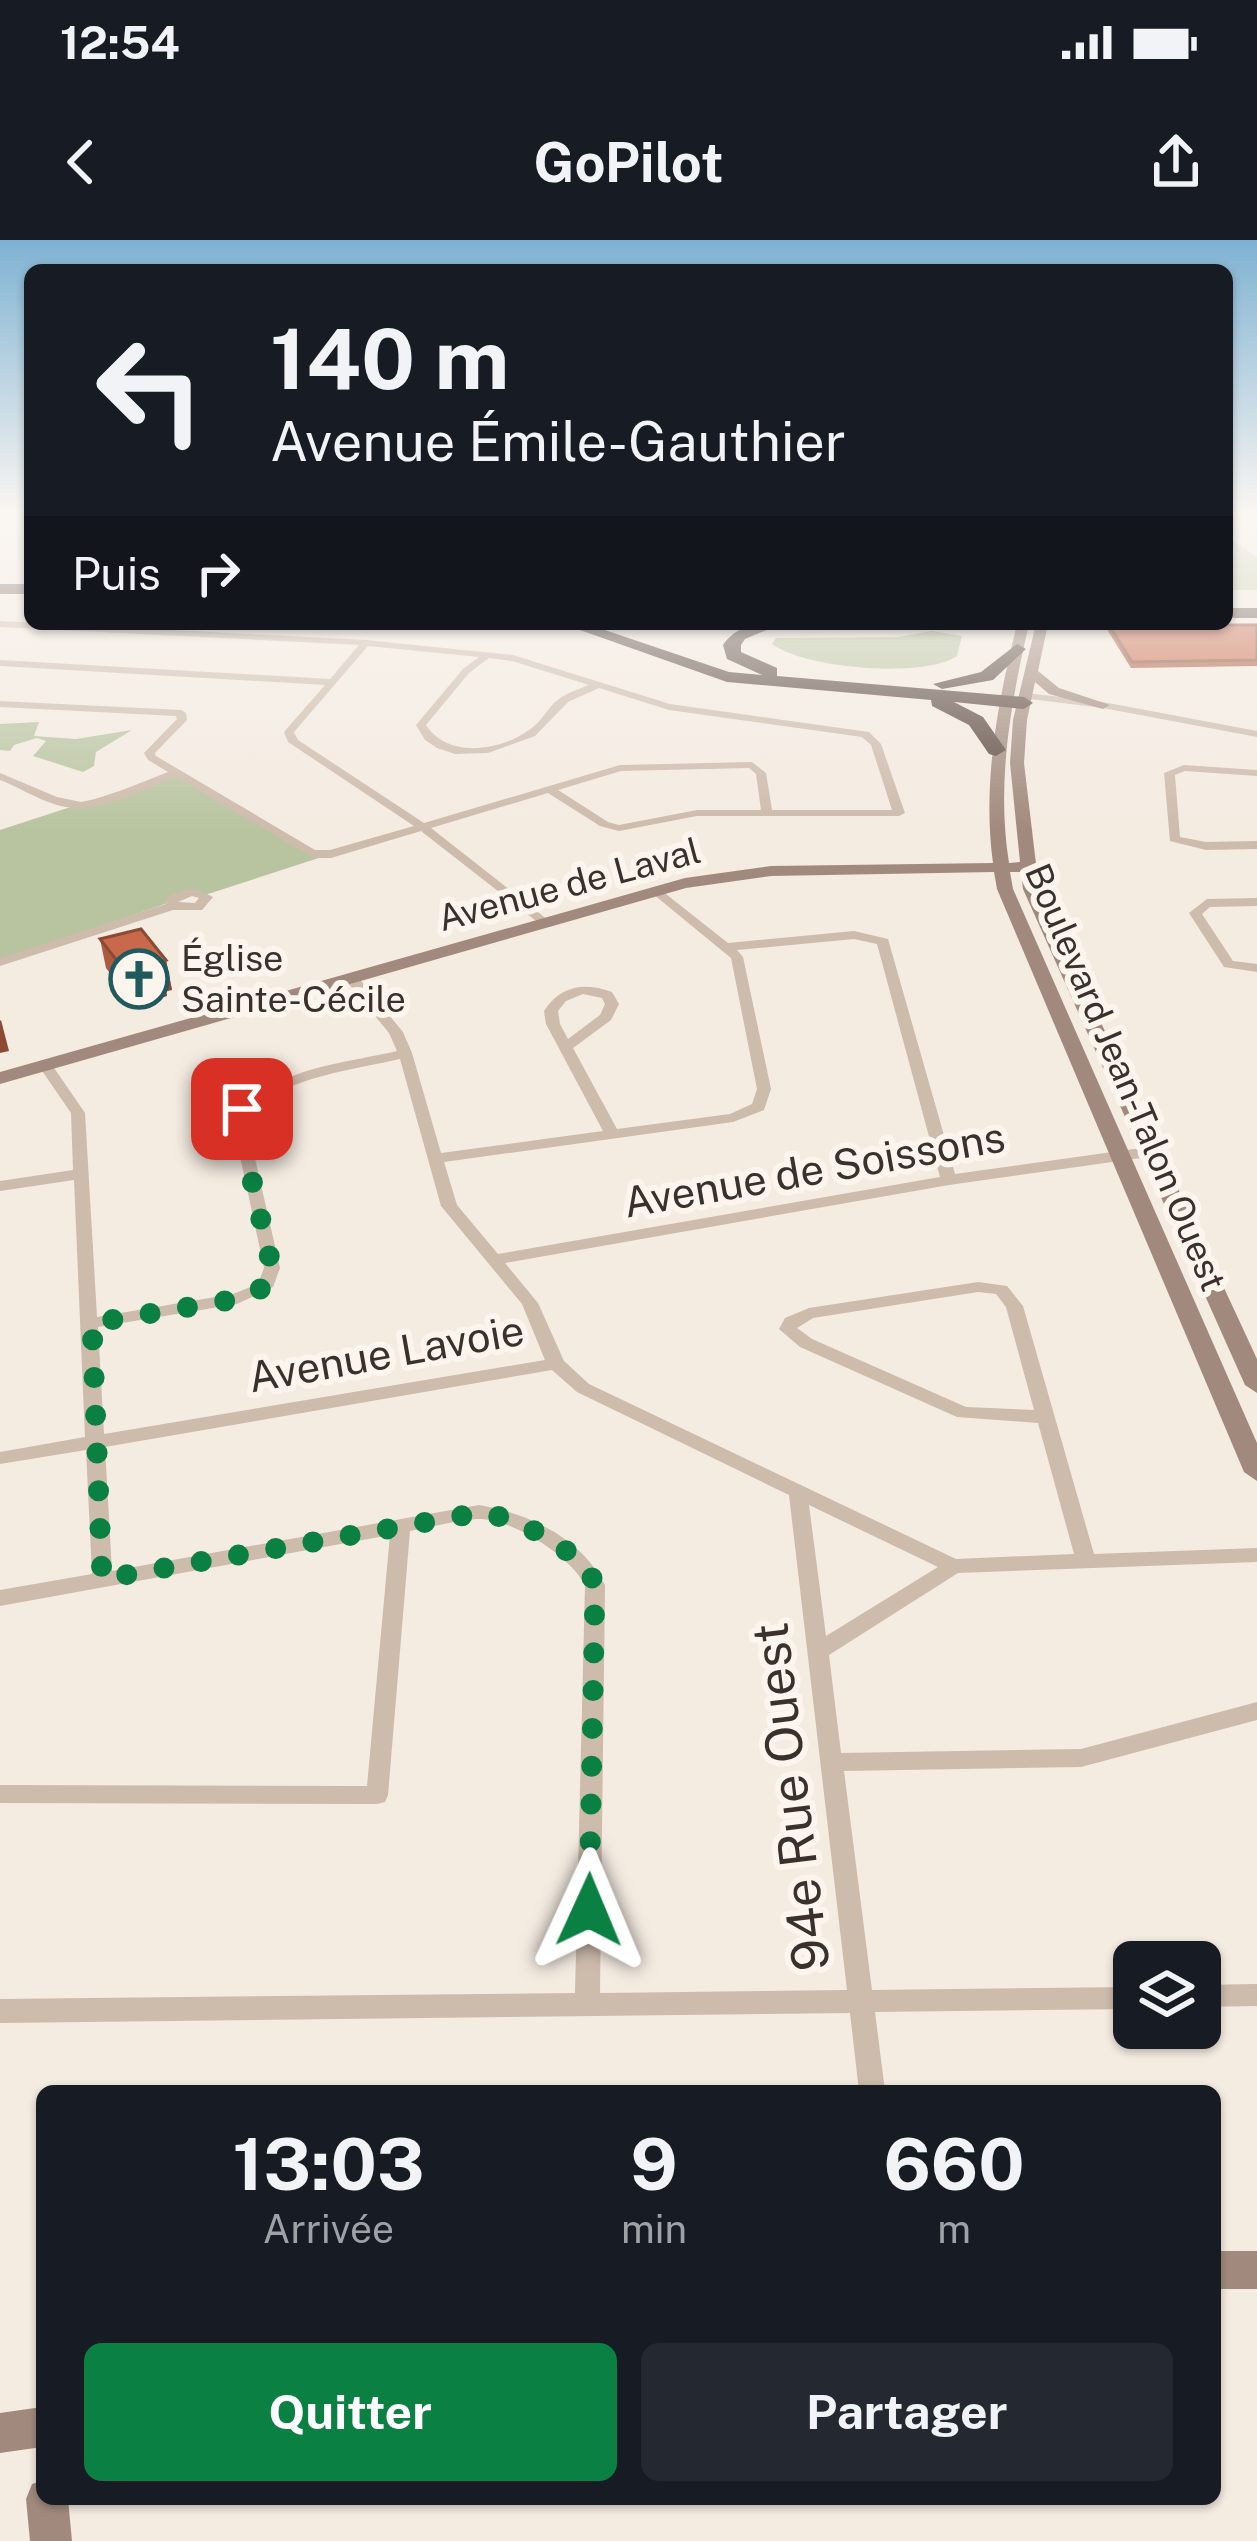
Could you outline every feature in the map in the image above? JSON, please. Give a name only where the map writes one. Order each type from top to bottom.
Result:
[{"type":"highway","points":[[589,630],[728,677],[1016,699]]},
{"type":"highway","points":[[754,630],[739,635],[732,645],[733,655],[778,674],[1016,699]]},
{"type":"highway","points":[[892,684],[971,681],[999,668],[1017,649]]},
{"type":"highway","points":[[872,691],[934,700],[966,713],[996,750]]},
{"type":"street","points":[[116,630],[366,643],[488,656],[530,662],[701,713],[865,734],[876,743],[899,814],[697,813],[619,828],[604,824],[551,790]]},
{"type":"street","name":"Boulevard Jean-Talon Ouest","points":[[1022,630],[1017,649],[1017,764],[1031,889],[1257,1385]]},
{"type":"street","name":"Boulevard Jean-Talon Ouest","points":[[1041,630],[1033,674],[1016,699],[996,750],[1005,889],[1257,1472]]},
{"type":"street","points":[[366,643],[289,732],[293,742],[422,826],[544,923]]},
{"type":"street","points":[[488,656],[466,671],[422,725],[424,734],[466,752],[518,741],[540,727],[563,700],[598,685]]},
{"type":"street","points":[[0,663],[332,682]]},
{"type":"street","points":[[1033,674],[1054,691],[1103,705]]},
{"type":"street","points":[[1016,699],[1103,705],[1257,734]]},
{"type":"street","points":[[1016,699],[1143,712]]},
{"type":"street","points":[[0,704],[176,711],[182,720],[149,753],[313,854],[331,854],[634,765],[744,764],[761,773],[766,812]]},
{"type":"street","points":[[1257,773],[1194,768],[1169,773],[1174,839],[1193,845],[1257,845]]},
{"type":"street","points":[[0,776],[28,784],[67,805],[86,805],[178,772]]},
{"type":"street","name":"Avenue de Laval","points":[[0,1078],[720,876],[771,871],[1028,868]]},
{"type":"street","points":[[436,1158],[733,1118],[759,1107],[764,1088],[737,957],[657,891]]},
{"type":"street","points":[[1257,902],[1207,903],[1195,913],[1229,964],[1257,968]]},
{"type":"street","points":[[0,962],[172,906]]},
{"type":"street","points":[[729,947],[854,935],[883,942],[949,1180]]},
{"type":"street","points":[[351,978],[396,1031],[449,1206],[530,1303],[556,1364]]},
{"type":"street","points":[[567,1046],[606,1017],[613,1004],[607,995],[580,989],[555,1002],[553,1024],[612,1135]]},
{"type":"street","points":[[92,1323],[237,1299],[265,1287],[272,1268],[238,1119],[242,1109],[269,1089],[405,1053]]},
{"type":"street","points":[[45,1065],[79,1113],[102,1579]]},
{"type":"street","name":"Avenue de Soissons","points":[[493,1260],[949,1180],[1148,1152]]},
{"type":"street","points":[[0,1186],[80,1174]]},
{"type":"street","points":[[1045,1418],[982,1417],[951,1409],[806,1343],[788,1329],[809,1313],[978,1286],[1000,1290],[1014,1306],[1086,1561]]},
{"type":"street","name":"Avenue Lavoie","points":[[0,1458],[556,1364],[583,1388],[955,1566],[1257,1555]]},
{"type":"street","name":"94e Rue Ouest","points":[[798,1492],[835,1762],[858,2003],[871,2085]]},
{"type":"street","points":[[0,1598],[498,1513],[586,1563],[592,1573],[587,2002]]},
{"type":"street","points":[[0,1794],[377,1795],[401,1527]]},
{"type":"street","name":"Avenue Lavoie","points":[[820,1650],[955,1566]]},
{"type":"street","points":[[835,1762],[1081,1758],[1257,1711]]},
{"type":"street","points":[[1221,1996],[1257,1995]]},
{"type":"street","points":[[0,2012],[1113,1998]]},
{"type":"street","points":[[1221,2270],[1257,2270]]},
{"type":"street","points":[[47,2505],[51,2541]]},
{"type":"green space","points":[[932,631],[962,636],[957,656],[918,667],[863,668],[809,659],[772,644],[776,638],[898,637]]},
{"type":"green space","points":[[39,722],[34,736],[76,739],[132,730],[96,752],[94,766],[83,772],[33,756],[46,741],[37,738],[14,745],[10,751],[0,750],[0,724]]},
{"type":"green space","points":[[178,772],[309,853],[331,854],[205,895],[196,893],[0,962],[0,830]]},
{"type":"building","points":[[1233,625],[1257,625],[1257,660],[1132,662],[1112,630],[1233,630]]},
{"type":"building","points":[[141,929],[166,960],[158,962],[161,966],[128,975],[100,939]]},
{"type":"place","name":"Église Sainte-Cécile","points":[[139,979]]},
{"type":"route","points":[[242,1109],[238,1119],[271,1279],[256,1294],[237,1299],[92,1323],[102,1579],[478,1513],[498,1513],[586,1563],[595,1585],[589,1910]]}]
